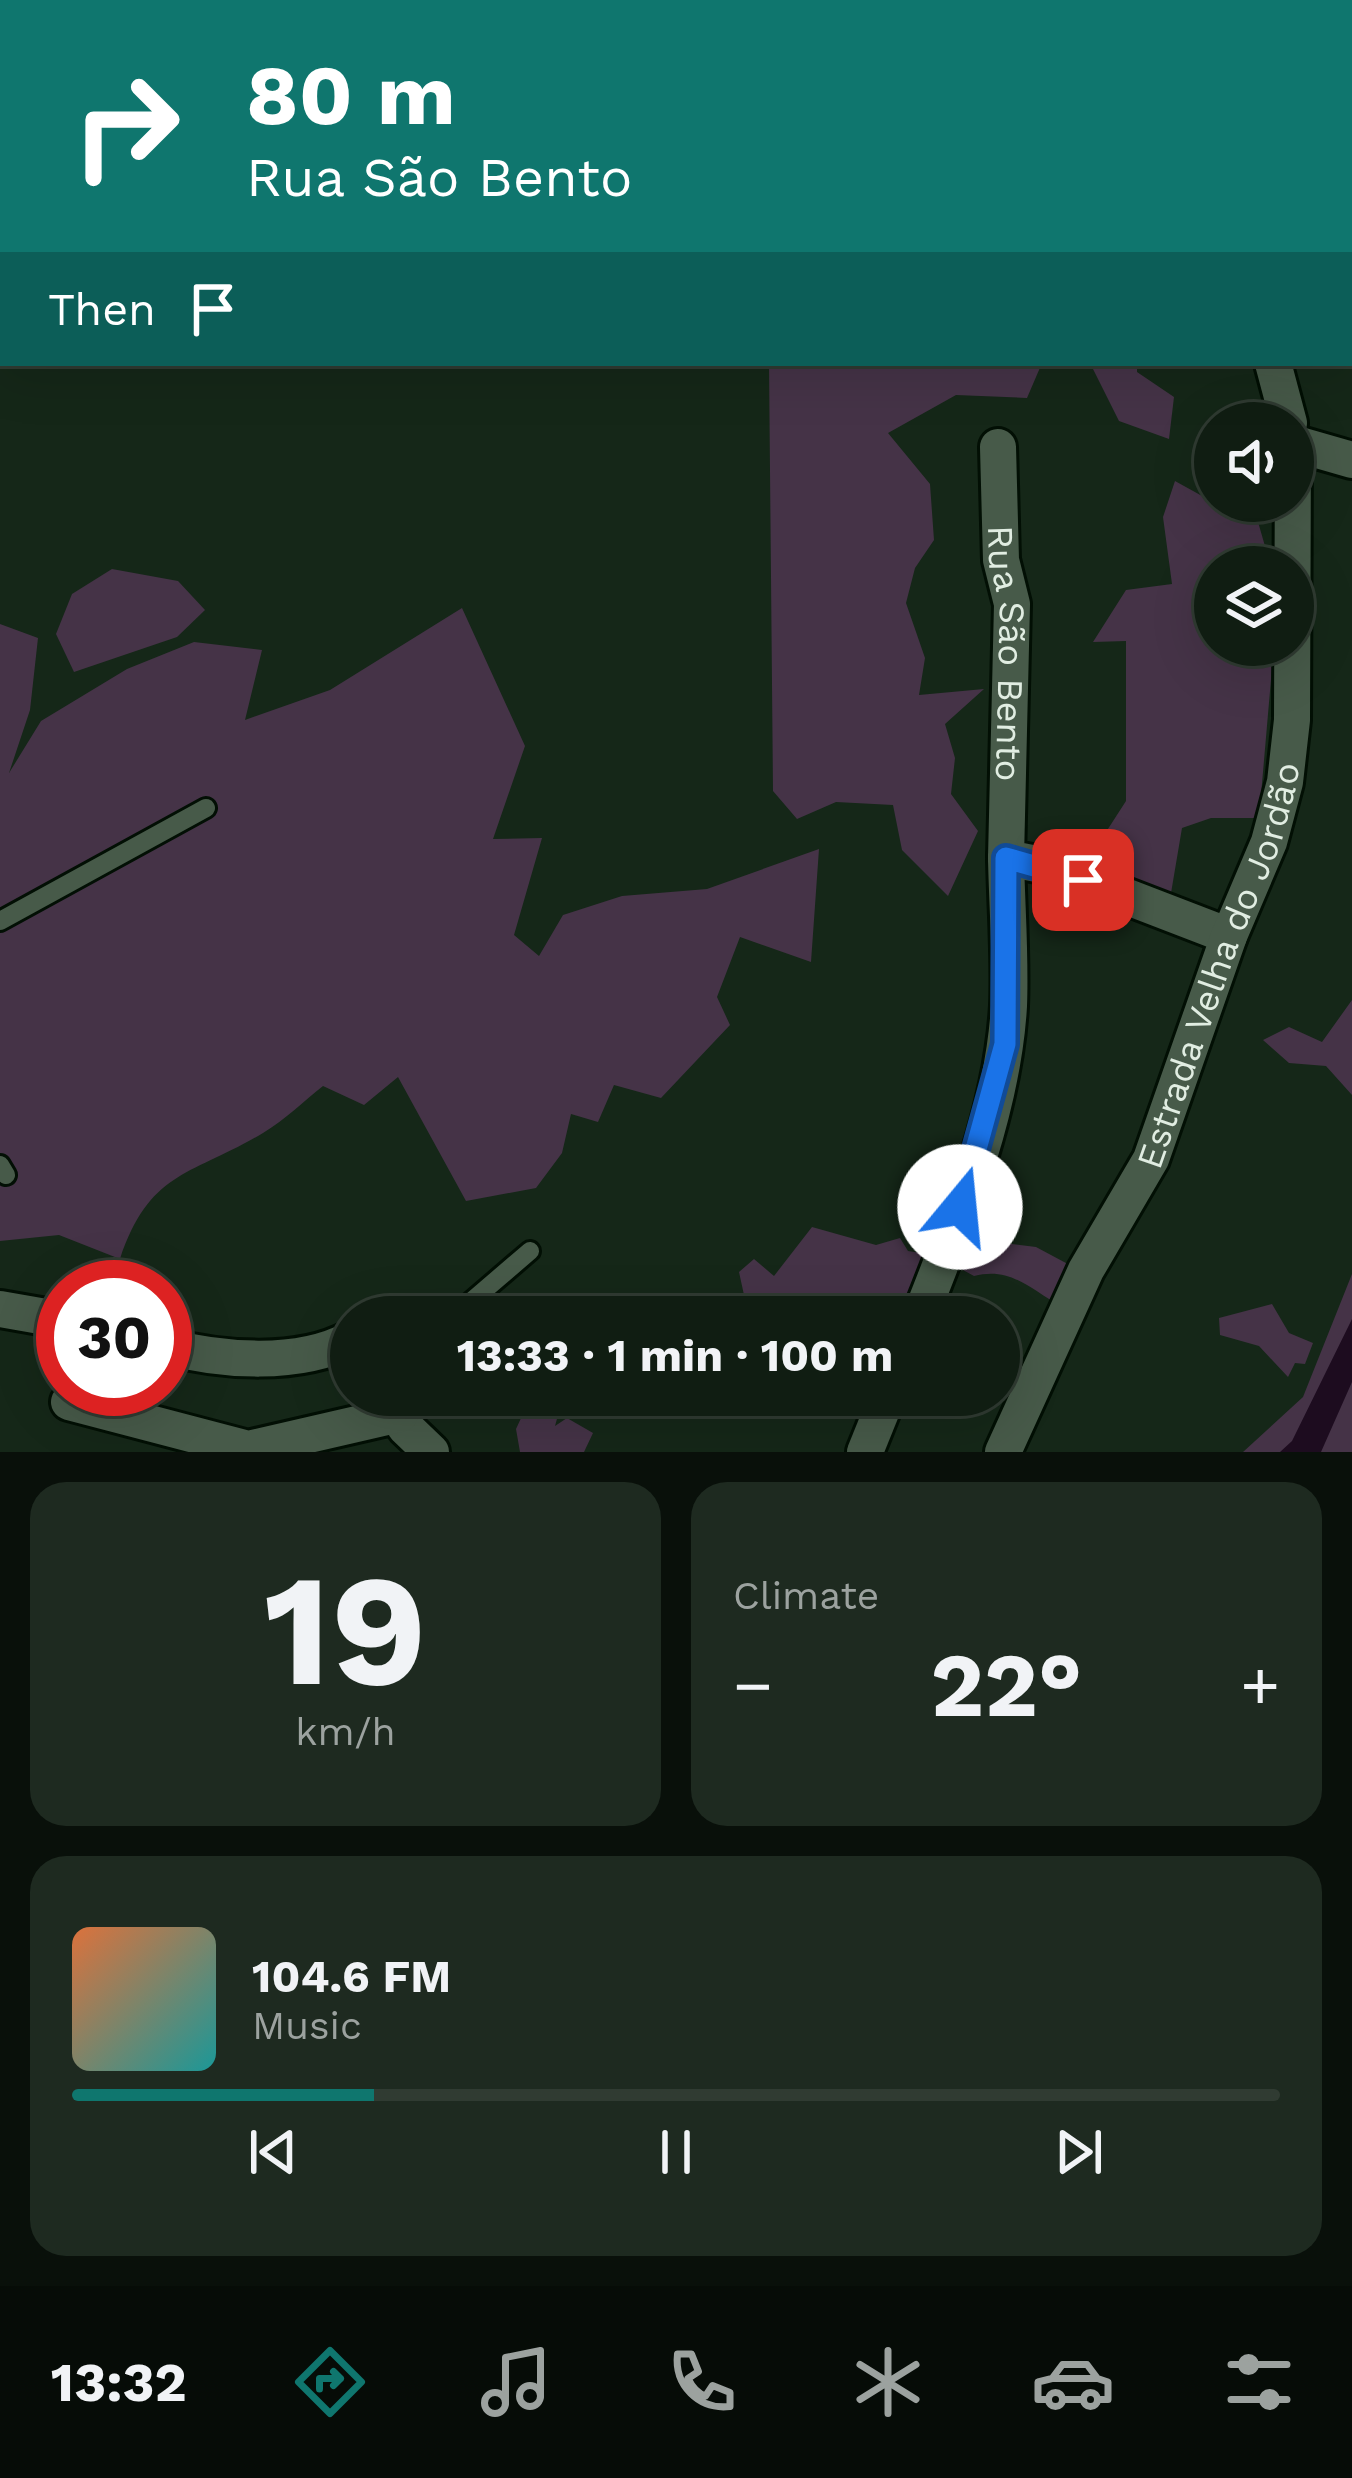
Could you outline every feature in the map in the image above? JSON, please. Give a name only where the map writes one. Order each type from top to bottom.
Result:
[{"type":"street","points":[[1274,366],[1283,402]]},
{"type":"street","name":"Rua São Bento","points":[[928,1296],[998,1081],[1009,1005],[1006,858],[1012,604],[1001,560],[998,447]]},
{"type":"street","points":[[1314,448],[1352,460]]},
{"type":"street","name":"Estrada Velha do Jordão","points":[[1003,1452],[1086,1270],[1151,1159],[1228,936],[1269,842],[1285,782],[1292,700],[1293,522]]},
{"type":"street","points":[[1006,858],[1047,866],[1228,936]]},
{"type":"street","points":[[0,1309],[36,1315]]},
{"type":"street","points":[[192,1349],[276,1358],[330,1344]]},
{"type":"street","points":[[123,1416],[248,1448],[358,1416]]},
{"type":"street","points":[[402,1416],[405,1426],[431,1452]]},
{"type":"street","points":[[865,1452],[880,1416]]},
{"type":"lane","points":[[0,921],[206,808]]},
{"type":"lane","points":[[478,1296],[530,1251]]},
{"type":"shaded area","points":[[769,366],[1041,366],[1027,398],[956,395],[888,433],[930,484],[934,540],[915,568],[906,603],[925,658],[919,695],[984,689],[945,724],[955,758],[951,794],[978,831],[948,896],[902,850],[893,805],[836,802],[797,819],[773,791]]},
{"type":"shaded area","points":[[1092,366],[1137,366],[1137,372],[1174,397],[1169,439],[1119,421]]},
{"type":"shaded area","points":[[1175,481],[1194,492],[1194,522],[1258,522],[1265,546],[1194,546],[1194,666],[1272,666],[1259,818],[1211,818],[1182,828],[1170,899],[1086,863],[1126,801],[1126,641],[1093,642],[1126,590],[1172,584],[1163,517]]},
{"type":"shaded area","points":[[112,569],[178,581],[205,610],[177,637],[74,672],[56,634],[72,594]]},
{"type":"shaded area","points":[[462,608],[525,746],[493,839],[542,838],[514,935],[539,956],[563,915],[622,896],[707,889],[819,849],[811,962],[740,937],[717,997],[730,1025],[661,1098],[614,1085],[598,1122],[571,1114],[562,1153],[536,1188],[466,1201],[398,1077],[364,1105],[323,1086],[263,1133],[176,1179],[145,1208],[120,1259],[59,1235],[0,1241],[0,624],[38,638],[30,710],[9,773],[41,721],[127,669],[194,642],[262,650],[245,720],[330,690]]},
{"type":"shaded area","points":[[1352,1000],[1352,1095],[1326,1066],[1289,1063],[1263,1040],[1289,1027],[1322,1042]]},
{"type":"shaded area","points":[[965,1225],[1004,1243],[1036,1247],[1079,1270],[1061,1306],[1010,1277],[974,1276],[952,1264]]},
{"type":"shaded area","points":[[812,1227],[876,1245],[900,1238],[908,1251],[928,1254],[917,1296],[745,1296],[739,1272],[754,1259],[774,1276]]},
{"type":"shaded area","points":[[1352,1274],[1352,1452],[1243,1452],[1303,1397]]},
{"type":"shaded area","points":[[1272,1304],[1289,1333],[1313,1343],[1305,1364],[1295,1363],[1288,1377],[1259,1346],[1220,1335],[1219,1318]]},
{"type":"shaded area","points":[[1352,1319],[1352,1382],[1321,1452],[1280,1452],[1292,1441]]},
{"type":"shaded area","points":[[522,1416],[558,1416],[555,1426],[567,1418],[593,1433],[584,1452],[520,1452],[516,1429]]},
{"type":"route","points":[[960,1207],[1005,1044],[1009,1005],[1006,858],[1083,880]]}]
